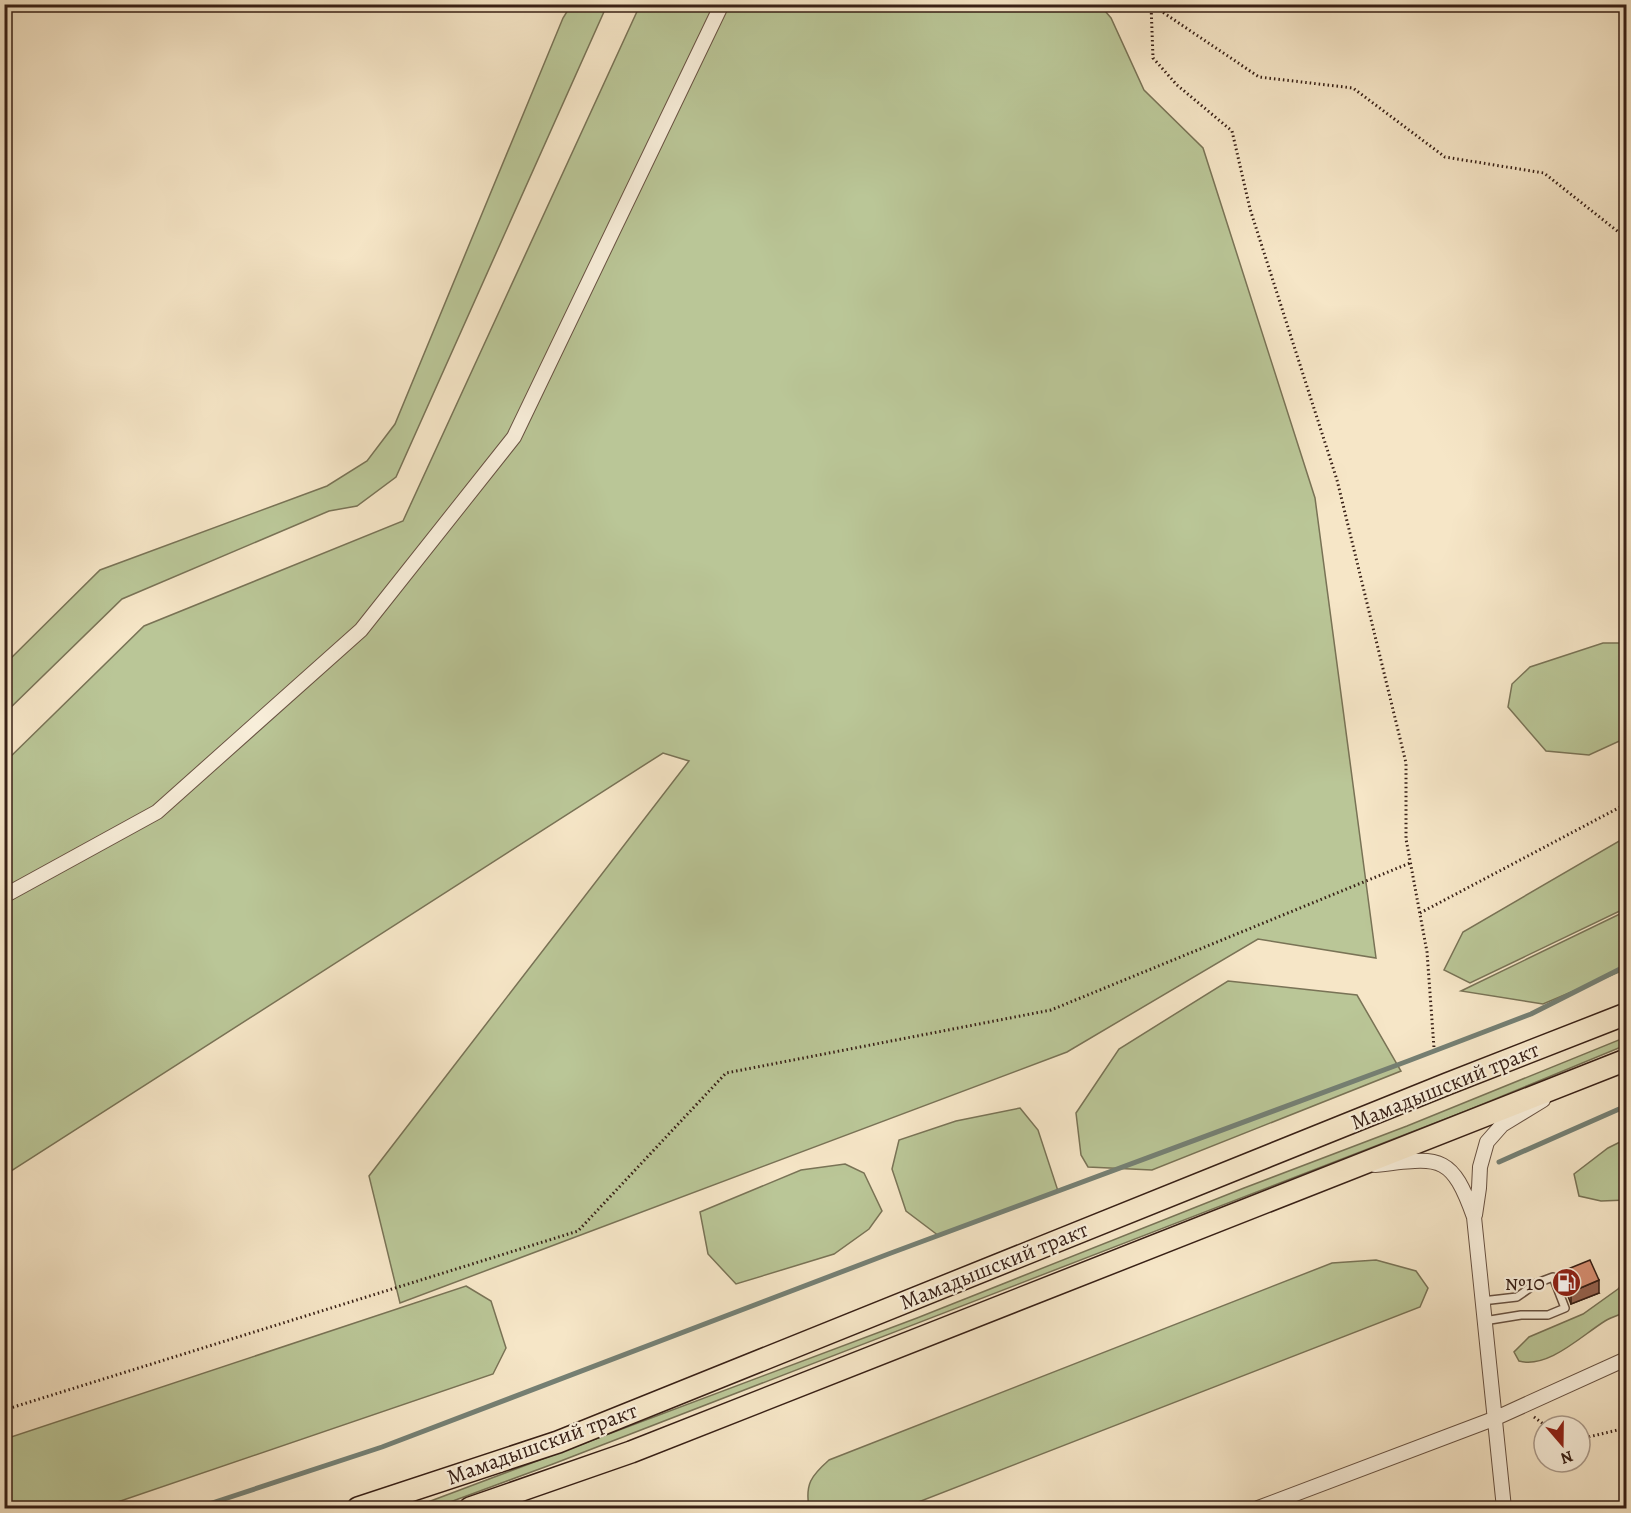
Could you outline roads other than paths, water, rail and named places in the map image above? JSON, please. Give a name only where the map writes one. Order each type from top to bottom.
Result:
[{"type":"main road","name":"Мамадышский тракт","points":[[358,1509],[558,1442],[1626,1014]]},
{"type":"main road","name":"Мамадышский тракт","points":[[470,1509],[632,1452],[1626,1060]]},
{"type":"street","points":[[4,896],[157,812],[361,630],[514,437],[722,4]]},
{"type":"street","points":[[1503,1509],[1496,1418],[1474,1217],[1481,1160],[1487,1142],[1502,1125],[1569,1083]]},
{"type":"street","points":[[1354,1168],[1417,1161],[1438,1163],[1451,1170],[1457,1178],[1474,1217]]},
{"type":"street","points":[[1258,1509],[1496,1418],[1626,1359]]},
{"type":"lane","points":[[1482,1301],[1517,1297],[1537,1283],[1553,1277],[1565,1308],[1548,1315],[1521,1315],[1484,1320]]},
{"type":"waterway","points":[[206,1505],[382,1447],[891,1253],[1408,1061],[1531,1014],[1626,966]]},
{"type":"waterway","points":[[1499,1162],[1626,1106]]},
{"type":"place","name":"№10","points":[[1566,1283]]}]
